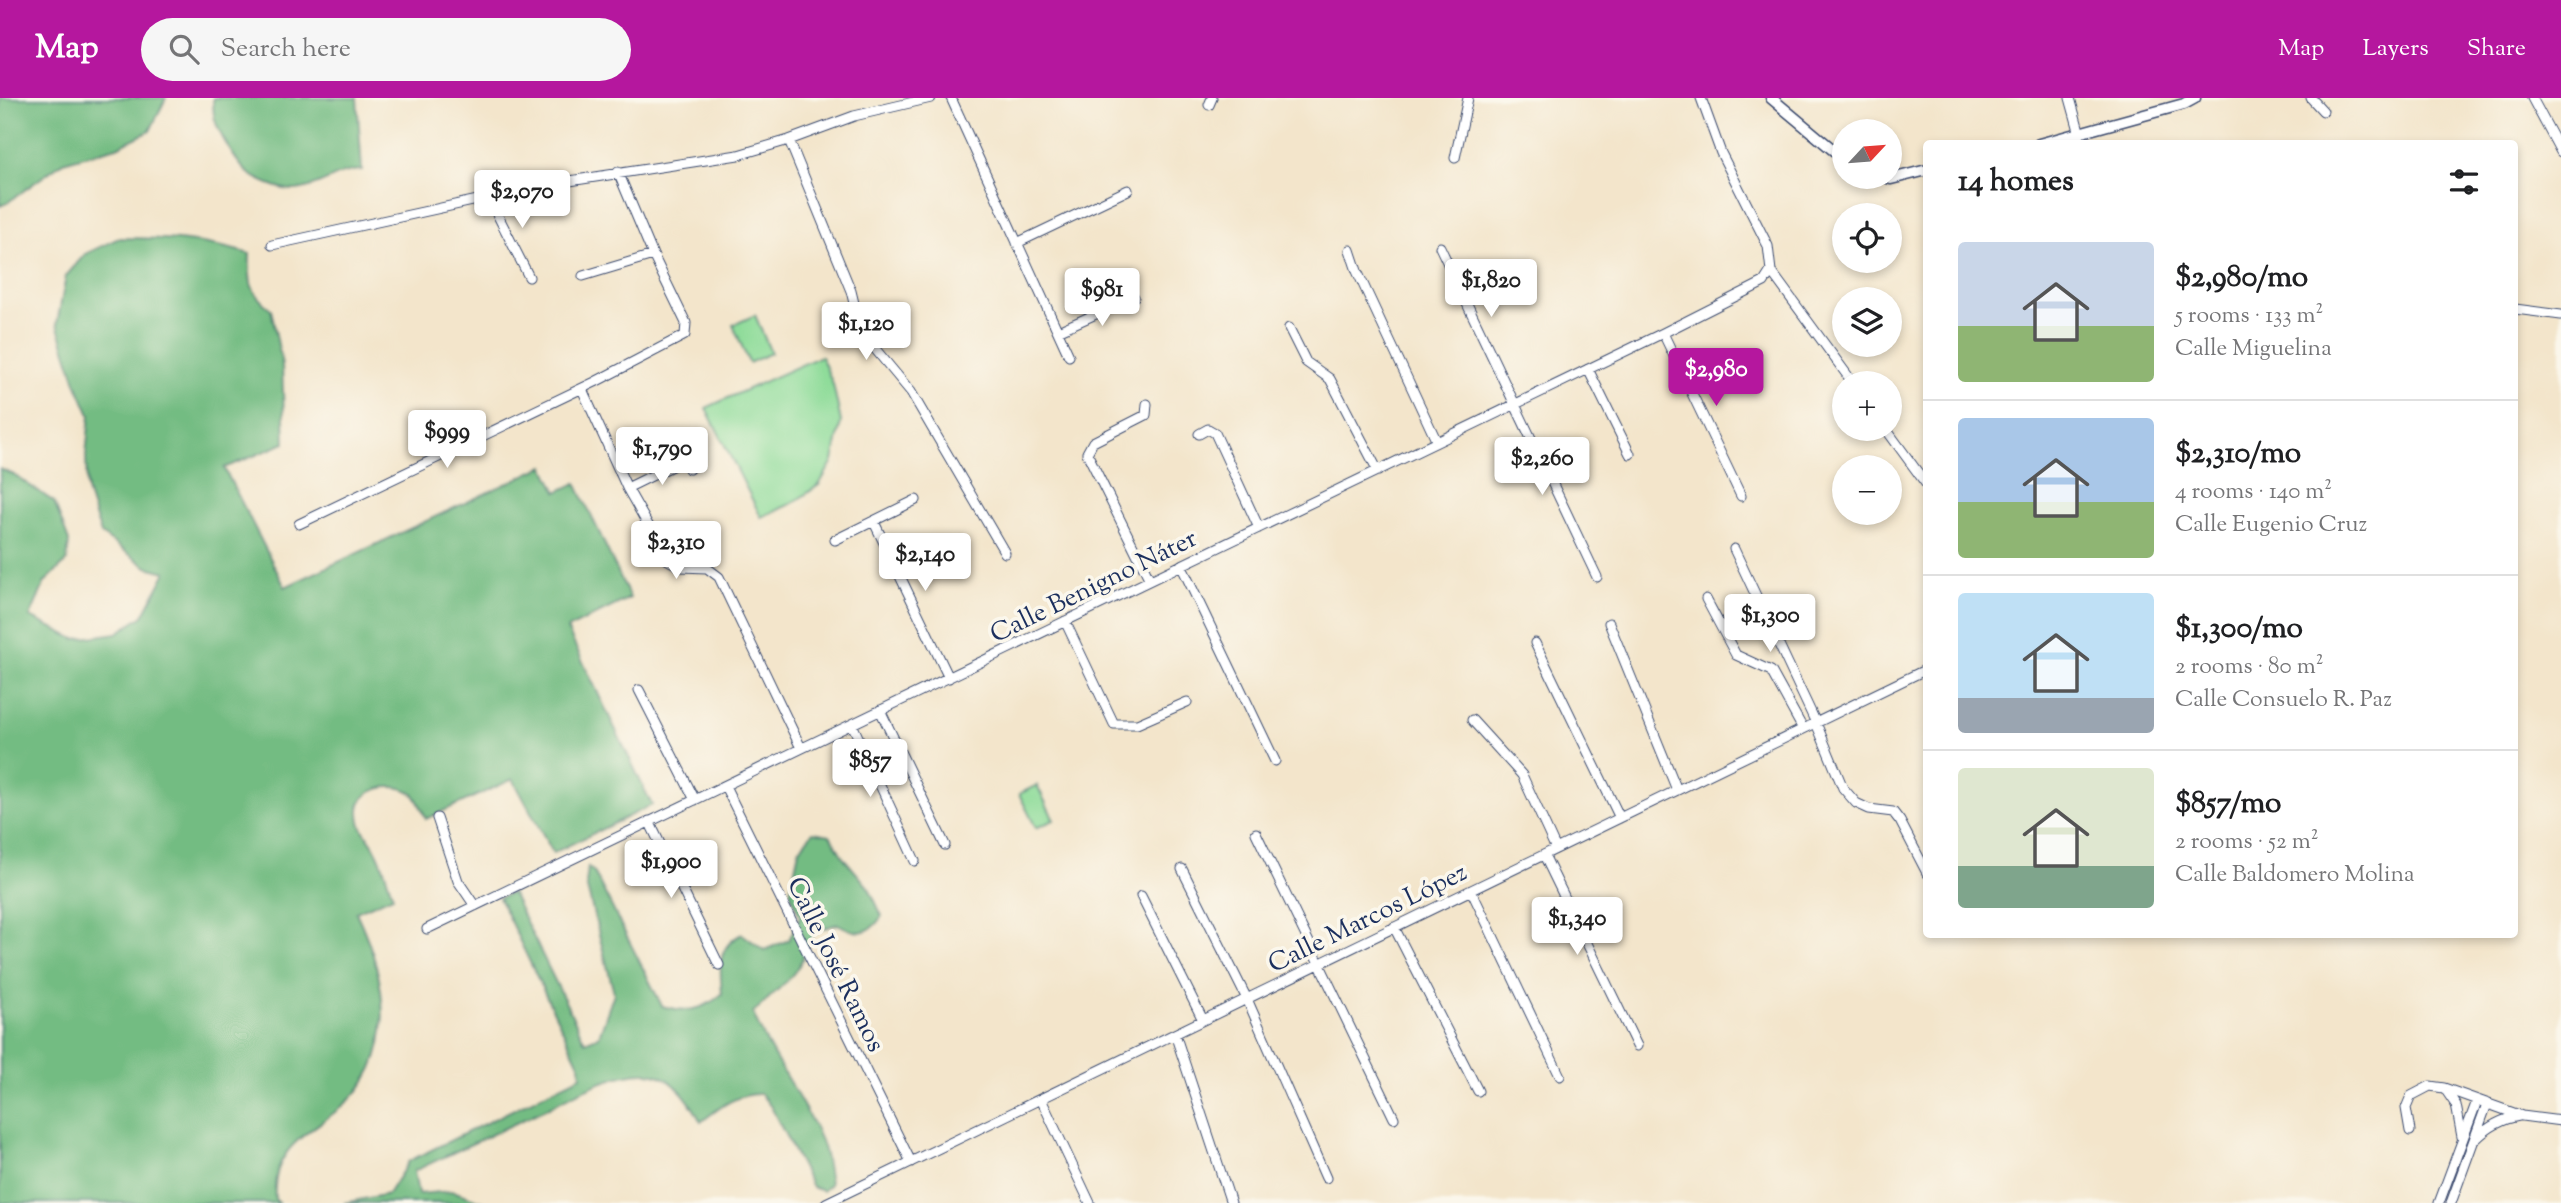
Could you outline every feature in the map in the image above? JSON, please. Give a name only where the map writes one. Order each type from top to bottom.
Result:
[{"type":"street","points":[[272,245],[618,173],[738,155],[854,116],[931,98]]},
{"type":"street","points":[[951,98],[1069,356]]},
{"type":"street","points":[[1455,158],[1468,98]]},
{"type":"street","points":[[1701,98],[1721,153],[1768,246],[1771,271],[1844,371]]},
{"type":"street","points":[[1771,98],[1832,149]]},
{"type":"street","points":[[2070,98],[2080,134]]},
{"type":"street","points":[[2055,140],[2184,104],[2195,98]]},
{"type":"street","points":[[2311,98],[2323,111]]},
{"type":"street","points":[[2532,98],[2561,152]]},
{"type":"street","points":[[789,140],[851,291],[860,332],[911,392],[1005,553]]},
{"type":"street","points":[[1902,176],[1923,171]]},
{"type":"street","points":[[299,524],[582,388],[685,335],[686,323],[618,173]]},
{"type":"street","points":[[1017,243],[1128,190]]},
{"type":"street","points":[[489,198],[529,277]]},
{"type":"street","points":[[1440,247],[1597,577]]},
{"type":"street","points":[[1350,250],[1357,271],[1437,442]]},
{"type":"street","points":[[583,276],[653,255]]},
{"type":"street","name":"Calle Benigno Náter","points":[[427,929],[1663,334],[1764,282],[1771,271]]},
{"type":"street","points":[[1058,331],[1134,297]]},
{"type":"street","points":[[2518,309],[2561,315]]},
{"type":"street","points":[[1289,328],[1306,362],[1330,379],[1378,471]]},
{"type":"street","points":[[1663,334],[1741,496]]},
{"type":"street","points":[[1588,369],[1630,454]]},
{"type":"street","points":[[582,388],[627,488],[668,561],[681,567],[707,568],[719,576],[801,748]]},
{"type":"street","points":[[1147,404],[1146,415],[1093,442],[1087,453],[1150,580]]},
{"type":"street","points":[[1199,434],[1208,429],[1215,433],[1259,528]]},
{"type":"street","points":[[1895,441],[1923,480]]},
{"type":"street","points":[[677,446],[689,469]]},
{"type":"street","points":[[627,488],[684,460]]},
{"type":"street","points":[[835,540],[916,500]]},
{"type":"street","points":[[874,522],[949,678]]},
{"type":"street","points":[[1734,549],[1816,723],[1843,788],[1856,803],[1869,809],[1893,812],[1923,865]]},
{"type":"street","points":[[1181,565],[1275,761]]},
{"type":"street","points":[[1706,599],[1736,655],[1771,671],[1803,729]]},
{"type":"street","points":[[1065,621],[1114,724],[1138,724],[1186,702]]},
{"type":"street","points":[[1609,623],[1677,790]]},
{"type":"street","points":[[1535,643],[1620,818]]},
{"type":"street","name":"Calle Marcos López","points":[[826,1203],[1923,671]]},
{"type":"street","points":[[639,690],[695,800]]},
{"type":"street","points":[[880,710],[946,845]]},
{"type":"street","points":[[1472,720],[1522,775],[1556,849]]},
{"type":"street","points":[[852,723],[915,861]]},
{"type":"street","name":"Calle José Ramos","points":[[725,786],[911,1162]]},
{"type":"street","points":[[437,818],[458,881],[475,906]]},
{"type":"street","points":[[649,821],[719,965]]},
{"type":"street","points":[[1256,833],[1394,1118]]},
{"type":"street","points":[[1544,855],[1637,1046]]},
{"type":"street","points":[[1182,869],[1247,999],[1326,1178]]},
{"type":"street","points":[[1471,890],[1560,1076]]},
{"type":"street","points":[[1141,896],[1203,1020]]},
{"type":"street","points":[[1394,927],[1478,1091]]},
{"type":"street","points":[[1175,1034],[1231,1203]]},
{"type":"street","points":[[2410,1131],[2406,1108],[2411,1096],[2430,1086],[2444,1087],[2522,1116],[2561,1121]]},
{"type":"street","points":[[2444,1087],[2456,1105],[2468,1141],[2451,1203]]},
{"type":"street","points":[[1041,1099],[1090,1203]]},
{"type":"street","points":[[2439,1203],[2468,1141],[2482,1103]]},
{"type":"street","points":[[2468,1141],[2509,1118],[2522,1116]]},
{"type":"green space","points":[[0,98],[166,98],[150,131],[117,147],[63,162],[0,206]]},
{"type":"green space","points":[[213,98],[357,98],[362,170],[296,190],[284,189],[263,181],[246,171],[228,147],[215,120]]},
{"type":"green space","points":[[119,238],[185,241],[250,254],[252,285],[258,297],[271,309],[282,365],[285,443],[224,468],[285,587],[544,466],[557,492],[576,483],[630,598],[567,629],[652,805],[553,853],[513,779],[426,819],[414,795],[399,788],[372,791],[360,803],[361,823],[379,855],[393,896],[356,912],[367,937],[381,989],[383,1015],[380,1041],[373,1066],[359,1089],[339,1109],[293,1145],[285,1156],[275,1182],[275,1199],[279,1203],[0,1203],[0,469],[14,475],[54,502],[69,541],[67,561],[45,582],[30,617],[75,639],[117,633],[143,616],[166,572],[147,567],[101,534],[87,491],[86,455],[90,415],[57,324],[66,276],[85,254]]},
{"type":"green space","points":[[755,315],[771,353],[749,363],[733,325]]},
{"type":"green space","points":[[821,356],[833,384],[841,422],[833,461],[819,485],[791,504],[761,517],[706,408]]},
{"type":"green space","points":[[1037,785],[1054,820],[1036,828],[1019,794]]},
{"type":"green space","points":[[813,832],[830,835],[843,857],[869,888],[882,916],[872,927],[862,932],[838,924],[812,936],[796,970],[753,1013],[821,1141],[830,1184],[823,1191],[812,1187],[771,1107],[761,1094],[736,1098],[701,1122],[692,1106],[673,1084],[648,1073],[620,1076],[591,1087],[414,1171],[418,1194],[453,1191],[486,1203],[344,1203],[388,1194],[409,1161],[581,1076],[580,1066],[499,898],[512,893],[585,1042],[599,1036],[614,993],[586,884],[588,867],[594,872],[662,1006],[694,1009],[708,1004],[722,994],[722,959],[734,939],[742,934],[764,950],[789,940],[800,916],[790,892],[799,850]]}]
